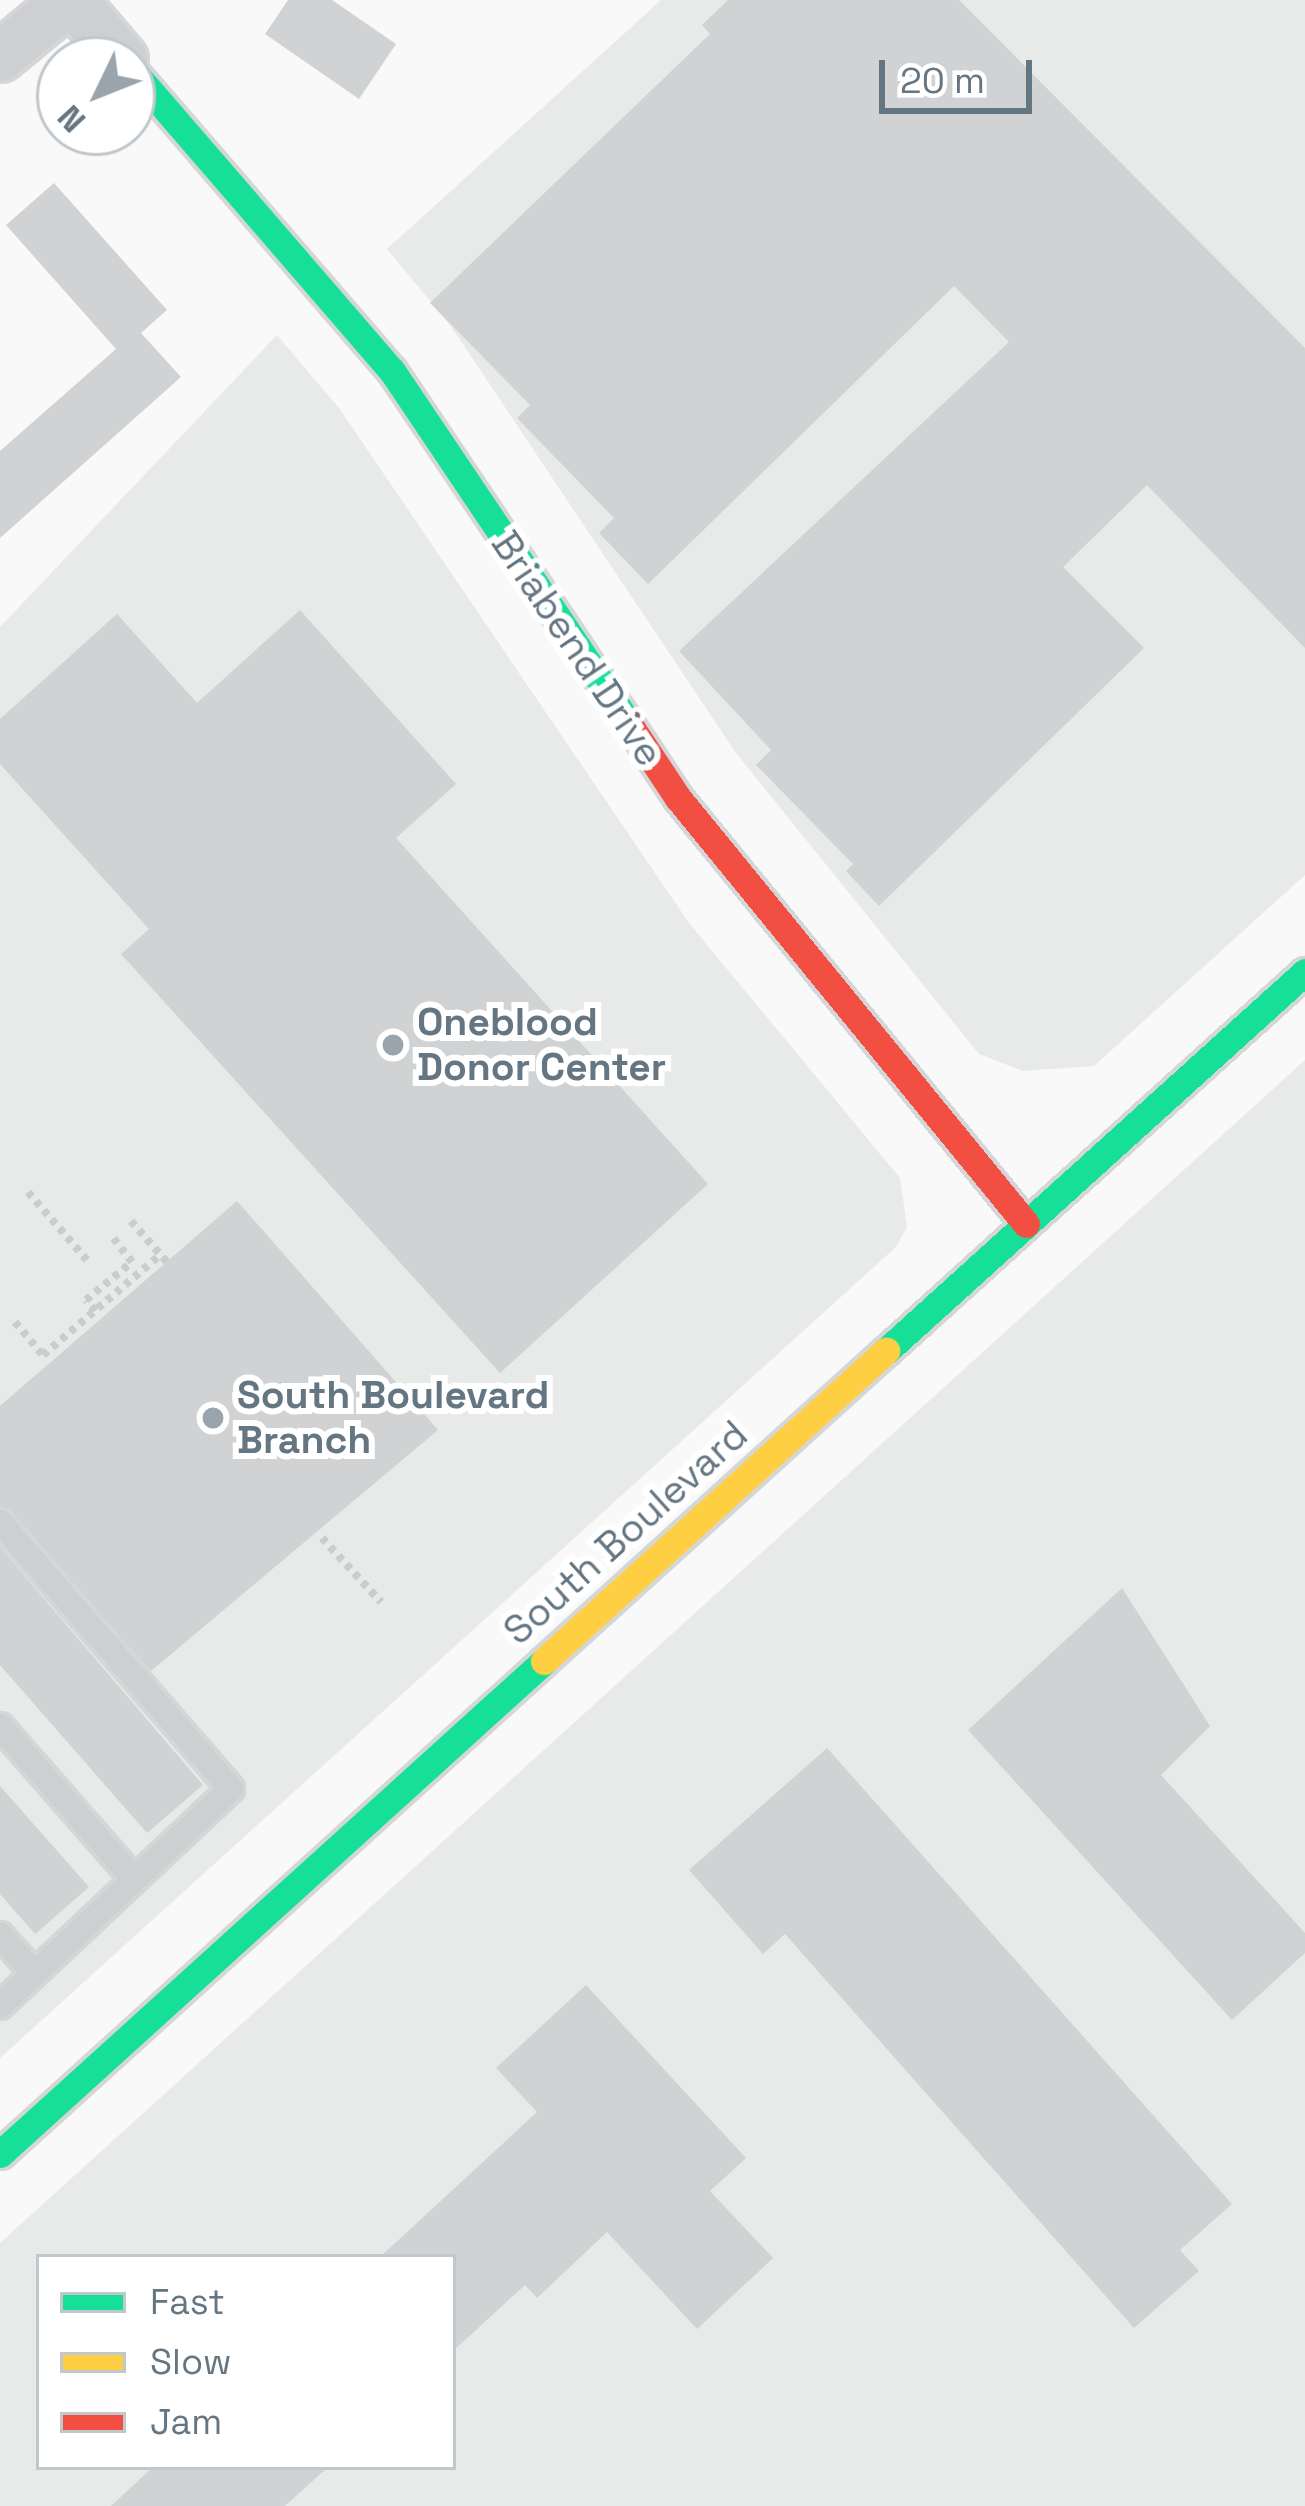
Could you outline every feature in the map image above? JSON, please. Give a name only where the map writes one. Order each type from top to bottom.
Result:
[{"type":"main road","name":"Briabend Drive","points":[[156,98],[392,371],[678,799],[1026,1225]]},
{"type":"main road","name":"South Boulevard","points":[[0,2154],[1305,972]]},
{"type":"street","points":[[0,58],[70,0],[102,36]]},
{"type":"lane","points":[[0,1522],[231,1789],[0,2006]]},
{"type":"lane","points":[[0,1726],[134,1879]]},
{"type":"lane","points":[[0,1935],[34,1973]]},
{"type":"path","points":[[28,1192],[86,1260]]},
{"type":"path","points":[[15,1322],[43,1354],[164,1258],[131,1222]]},
{"type":"path","points":[[95,1311],[86,1300],[132,1262],[113,1238]]},
{"type":"path","points":[[322,1538],[381,1602]]},
{"type":"shaded area","points":[[661,0],[1305,0],[1305,875],[1094,1066],[1023,1071],[979,1054],[736,753],[450,325],[387,249]]},
{"type":"shaded area","points":[[277,335],[339,408],[689,923],[900,1178],[907,1227],[896,1247],[0,2058],[0,627]]},
{"type":"shaded area","points":[[1305,1060],[1305,2506],[0,2506],[0,2243]]},
{"type":"building","points":[[288,0],[332,0],[396,44],[359,99],[265,34]]},
{"type":"building","points":[[728,0],[959,0],[1305,348],[1305,648],[1147,485],[1063,567],[1144,648],[879,906],[846,871],[853,864],[756,765],[771,750],[679,651],[1009,342],[954,286],[648,584],[599,533],[614,518],[517,418],[530,405],[430,303],[710,34],[702,25]]},
{"type":"building","points":[[54,183],[167,310],[141,333],[181,377],[0,538],[0,451],[116,349],[6,225]]},
{"type":"building","name":"Oneblood Donor Center","points":[[300,610],[456,784],[396,838],[708,1184],[500,1373],[121,954],[149,929],[0,764],[0,719],[117,614],[197,703]]},
{"type":"building","name":"South Boulevard Branch","points":[[237,1201],[438,1430],[151,1671],[0,1506],[0,1406]]},
{"type":"building","points":[[0,1547],[203,1785],[147,1833],[0,1665]]},
{"type":"building","points":[[1122,1588],[1210,1726],[1161,1775],[1305,1933],[1305,1953],[1232,2020],[968,1730]]},
{"type":"building","points":[[827,1748],[1232,2204],[1180,2250],[1199,2271],[1134,2328],[785,1934],[763,1954],[689,1870]]},
{"type":"building","points":[[0,1786],[89,1887],[35,1934],[0,1894]]},
{"type":"building","points":[[586,1985],[746,2158],[710,2191],[773,2258],[697,2329],[607,2232],[537,2298],[525,2285],[456,2348],[456,2254],[383,2254],[537,2112],[496,2068]]},
{"type":"building","points":[[150,2470],[325,2470],[285,2506],[111,2506]]},
{"type":"traffic: fast","points":[[156,98],[392,371],[627,721]]},
{"type":"traffic: fast","points":[[886,1351],[1305,972]]},
{"type":"traffic: fast","points":[[0,2154],[544,1661]]},
{"type":"traffic: slow","points":[[544,1661],[886,1351]]},
{"type":"traffic: jam","points":[[627,721],[678,798],[1026,1224]]},
{"type":"place","name":"Oneblood Donor Center","points":[[393,1045]]},
{"type":"place","name":"South Boulevard Branch","points":[[213,1418]]}]
